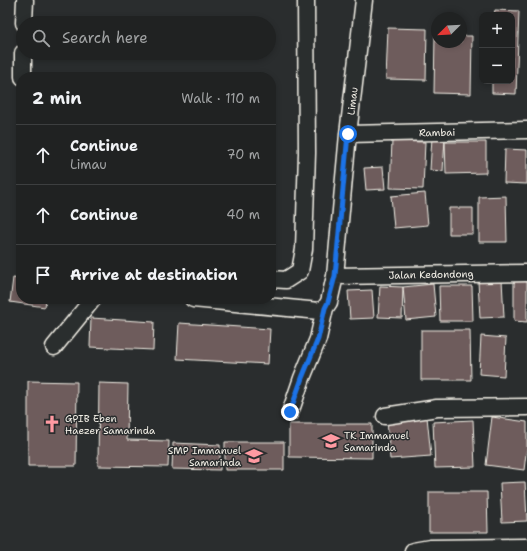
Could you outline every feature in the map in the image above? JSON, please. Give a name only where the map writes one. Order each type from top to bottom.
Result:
[{"type":"street","points":[[24,16],[25,0]]},
{"type":"street","points":[[276,279],[286,280],[300,271],[304,249],[307,153],[306,0]]},
{"type":"street","name":"Limau","points":[[290,412],[318,339],[325,308],[335,276],[348,134],[364,0]]},
{"type":"street","points":[[23,60],[23,72]]},
{"type":"street","name":"Rambai","points":[[348,134],[527,130]]},
{"type":"street","name":"Jalan Kedondong","points":[[335,276],[527,273]]},
{"type":"street","points":[[54,347],[89,304]]},
{"type":"street","points":[[246,304],[319,311],[325,308]]},
{"type":"street","points":[[385,416],[437,408],[527,407]]},
{"type":"street","points":[[413,551],[430,548],[527,547]]},
{"type":"building","points":[[495,10],[519,11],[516,94],[492,93],[492,84],[515,84],[515,12],[495,12]]},
{"type":"building","points":[[388,28],[427,29],[426,80],[386,79]]},
{"type":"building","points":[[467,36],[472,36],[471,94],[434,93],[435,48],[467,48]]},
{"type":"building","points":[[432,137],[445,138],[443,171],[430,170]]},
{"type":"building","points":[[392,141],[425,142],[423,189],[390,188]]},
{"type":"building","points":[[445,142],[486,142],[486,173],[446,174]]},
{"type":"building","points":[[505,149],[527,150],[527,184],[504,183]]},
{"type":"building","points":[[383,167],[385,189],[366,190],[364,168]]},
{"type":"building","points":[[425,193],[428,225],[394,228],[391,196]]},
{"type":"building","points":[[506,196],[507,242],[479,242],[479,197]]},
{"type":"building","points":[[449,208],[473,208],[473,234],[449,234]]},
{"type":"building","points":[[13,278],[16,278],[16,303],[10,302]]},
{"type":"building","points":[[502,280],[504,317],[480,318],[478,281]]},
{"type":"building","points":[[514,280],[527,280],[527,322],[514,321]]},
{"type":"building","points":[[433,284],[436,317],[406,320],[403,287]]},
{"type":"building","points":[[380,286],[403,287],[402,318],[378,317]]},
{"type":"building","points":[[439,286],[472,286],[473,321],[440,321]]},
{"type":"building","points":[[372,290],[374,318],[350,319],[348,291]]},
{"type":"building","points":[[24,304],[45,304],[45,307]]},
{"type":"building","points":[[91,318],[154,322],[153,350],[90,347]]},
{"type":"building","points":[[179,323],[270,329],[268,364],[177,359]]},
{"type":"building","points":[[421,330],[470,330],[471,380],[421,380]]},
{"type":"building","points":[[481,336],[506,338],[504,376],[479,374]]},
{"type":"building","name":"GPIB Eben Haezer Samarinda","points":[[28,381],[77,382],[76,466],[28,466]]},
{"type":"building","points":[[99,383],[128,384],[127,440],[169,441],[168,467],[98,466]]},
{"type":"building","points":[[427,417],[431,456],[390,459],[387,420]]},
{"type":"building","points":[[492,417],[527,422],[527,446],[524,470],[486,465]]},
{"type":"building","points":[[473,420],[475,467],[435,468],[433,422]]},
{"type":"building","name":"TK Immanuel Samarinda","points":[[289,424],[372,424],[372,458],[289,457]]},
{"type":"building","name":"SMP Immanuel Samarinda","points":[[225,442],[284,442],[284,470],[225,470]]},
{"type":"building","points":[[173,443],[220,445],[220,470],[172,469]]},
{"type":"building","points":[[525,482],[527,521],[502,522],[500,483]]},
{"type":"building","points":[[429,492],[487,492],[488,532],[429,532]]},
{"type":"place","name":"GPIB Eben Haezer Samarinda","points":[[52,424]]},
{"type":"place","name":"TK Immanuel Samarinda","points":[[331,441]]},
{"type":"place","name":"SMP Immanuel Samarinda","points":[[254,456]]},
{"type":"route","points":[[290,412],[318,339],[325,308],[335,276],[348,134]]}]
